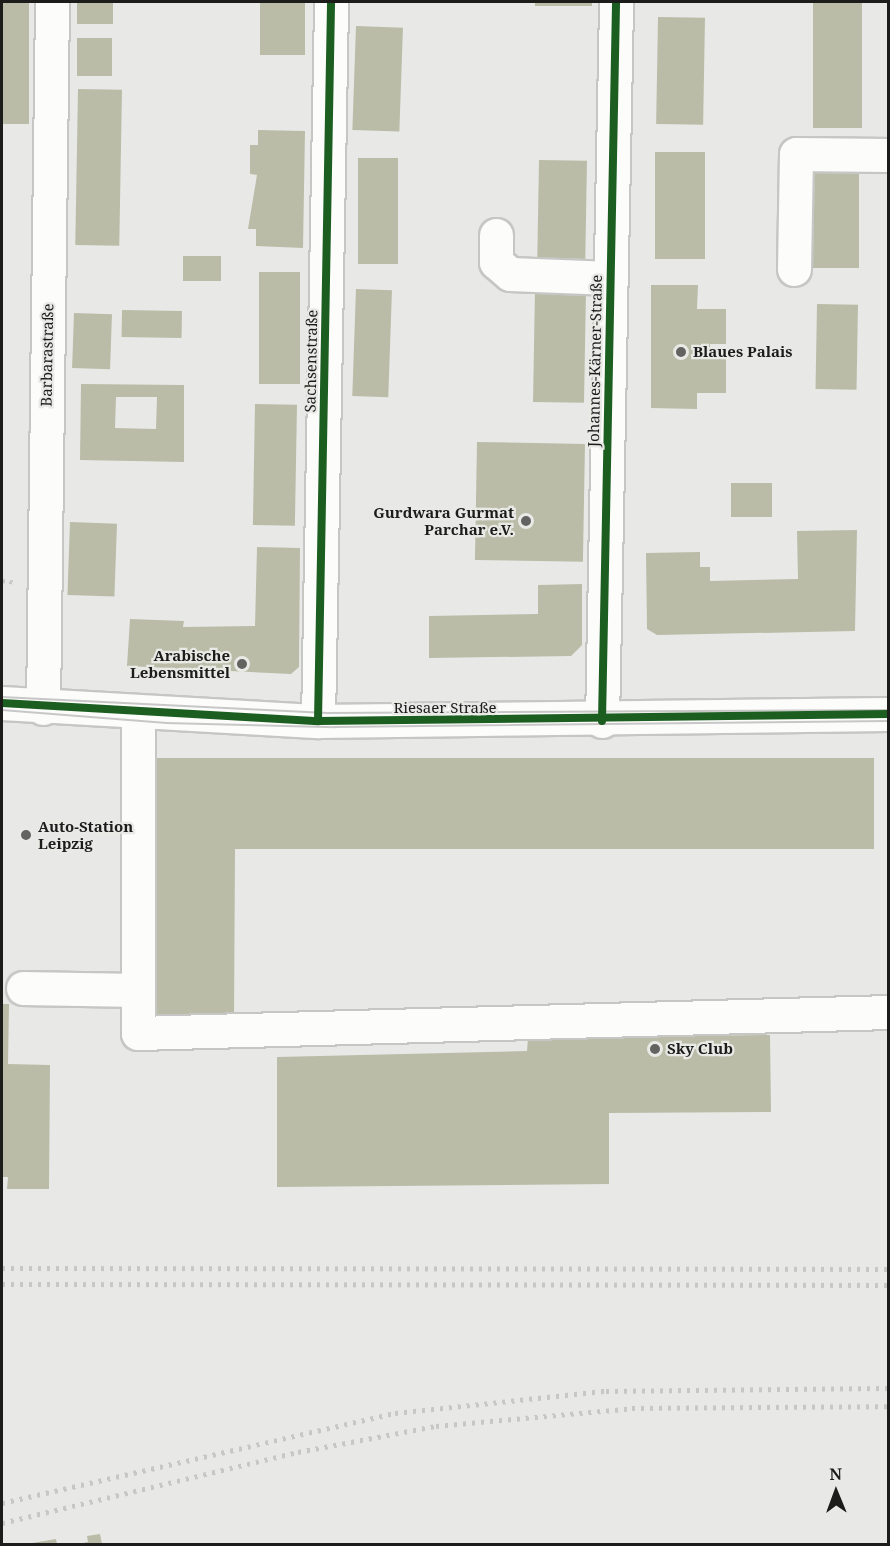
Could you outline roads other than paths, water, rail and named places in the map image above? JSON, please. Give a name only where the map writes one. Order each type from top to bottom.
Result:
[{"type":"street","name":"Barbarastraße","points":[[43,708],[52,2]]},
{"type":"street","name":"Sachsenstraße","points":[[318,722],[332,2]]},
{"type":"street","name":"Johannes-Kärner-Straße","points":[[602,721],[616,2]]},
{"type":"street","points":[[794,269],[796,154],[888,155]]},
{"type":"street","points":[[496,235],[496,262],[510,274],[611,278]]},
{"type":"street","name":"Riesaer Straße","points":[[2,703],[138,714],[318,722],[602,721],[888,714]]},
{"type":"street","points":[[138,714],[138,1033],[888,1012]]},
{"type":"street","points":[[22,987],[138,990]]},
{"type":"tram line","points":[[2,697],[327,713],[888,710]]},
{"type":"tram line","points":[[2,710],[166,723],[335,727],[888,721]]},
{"type":"railway","points":[[2,1268],[888,1269]]},
{"type":"railway","points":[[2,1284],[888,1285]]},
{"type":"railway","points":[[2,1503],[395,1413],[606,1391],[888,1388]]},
{"type":"railway","points":[[2,1523],[298,1452],[436,1426],[632,1408],[888,1406]]},
{"type":"place","name":"Blaues Palais","points":[[681,352]]},
{"type":"place","name":"Gurdwara Gurmat Parchar e.V.","points":[[526,521]]},
{"type":"place","name":"Arabische Lebensmittel","points":[[242,664]]},
{"type":"place","name":"Auto-Station Leipzig","points":[[26,835]]},
{"type":"place","name":"Sky Club","points":[[655,1049]]}]
